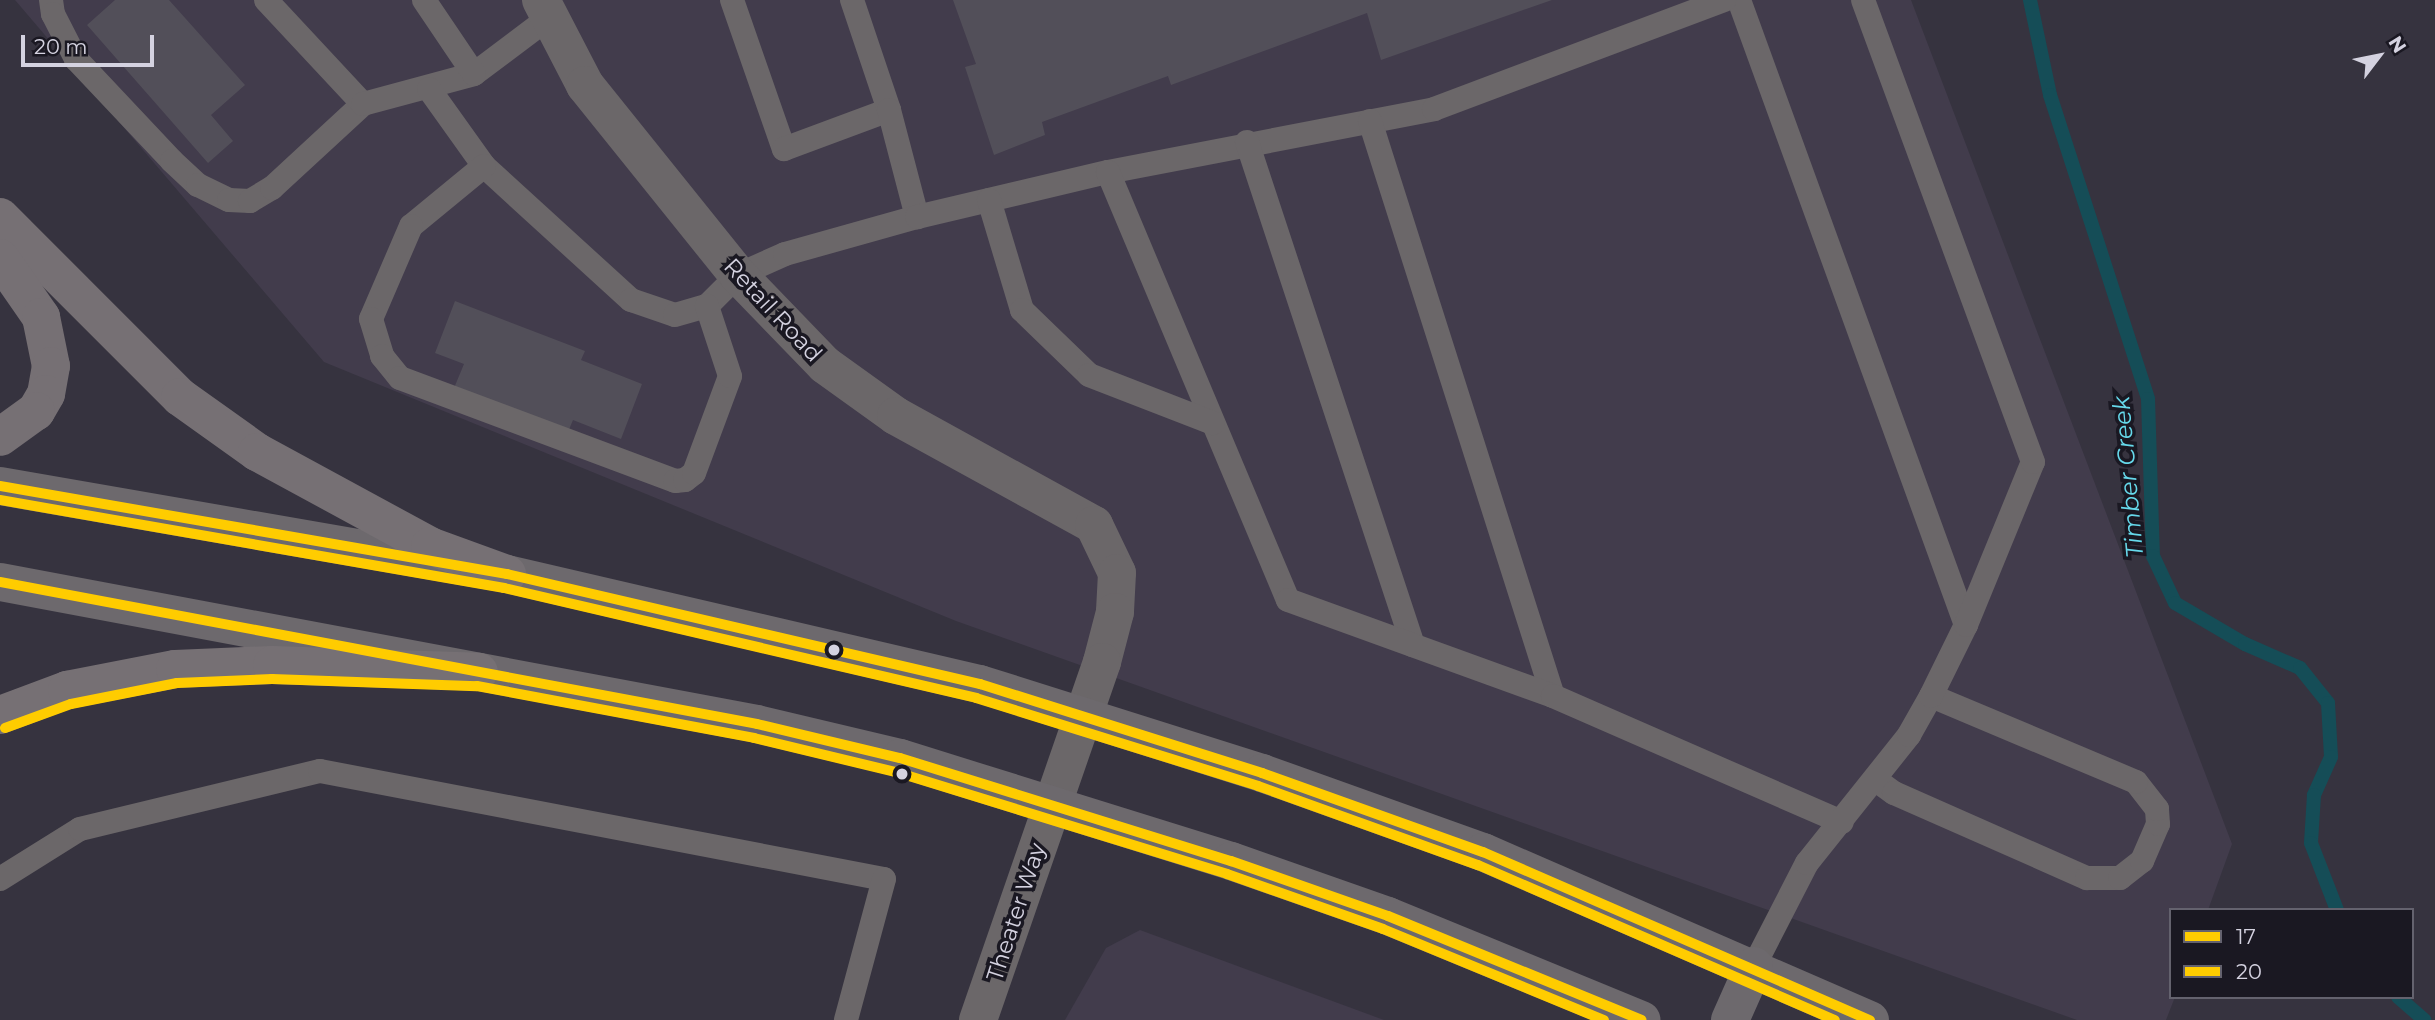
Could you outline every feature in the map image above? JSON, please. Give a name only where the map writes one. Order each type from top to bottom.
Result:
[{"type":"main road","points":[[0,217],[180,397],[257,453],[430,546],[508,574]]},
{"type":"main road","points":[[0,258],[41,317],[51,366],[46,394],[36,411],[0,437]]},
{"type":"main road","points":[[0,486],[508,574],[919,667],[1083,715],[1483,852],[1754,966],[1870,1020]]},
{"type":"main road","points":[[0,582],[757,724],[900,758],[1051,804],[1388,916],[1641,1020]]},
{"type":"main road","points":[[0,715],[67,690],[175,669],[272,665],[479,672]]},
{"type":"main road","points":[[1730,1020],[1754,966]]},
{"type":"street","name":"Retail Road","points":[[546,9],[585,85],[738,275],[825,365],[896,416],[1094,525]]},
{"type":"street","name":"Theater Way","points":[[978,1020],[1083,715],[1115,612],[1116,573],[1094,525]]},
{"type":"lane","points":[[51,0],[53,14],[76,59],[172,161],[198,185],[229,201],[250,201],[272,188],[363,104],[429,89],[474,74],[546,9]]},
{"type":"lane","points":[[266,0],[363,104]]},
{"type":"lane","points":[[424,0],[474,74]]},
{"type":"lane","points":[[732,0],[784,149],[889,110]]},
{"type":"lane","points":[[852,0],[889,110],[916,217]]},
{"type":"lane","points":[[429,89],[484,166],[631,300],[675,315],[707,306],[738,275],[785,254],[916,217],[1108,172],[1247,142],[1434,109],[1724,0]]},
{"type":"lane","points":[[1739,0],[1966,625]]},
{"type":"lane","points":[[1754,966],[1807,863],[1876,780],[1931,696],[1966,625],[2033,462],[1863,0]]},
{"type":"lane","points":[[1370,121],[1553,696]]},
{"type":"lane","points":[[1247,142],[1413,645]]},
{"type":"lane","points":[[484,166],[411,226],[371,319],[382,356],[400,378],[675,481],[685,480],[694,473],[730,376],[707,306]]},
{"type":"lane","points":[[1108,172],[1287,600],[1553,696],[1842,822]]},
{"type":"lane","points":[[989,200],[1023,310],[1041,329],[1089,375],[1213,423]]},
{"type":"lane","points":[[1876,780],[1894,793],[2103,881],[2133,870],[2158,824],[2149,794],[2136,782],[1931,696]]},
{"type":"lane","points":[[0,879],[79,829],[320,771],[884,879],[846,1020]]},
{"type":"shaded area","points":[[15,0],[1911,0],[2232,844],[2209,908],[2169,908],[2169,999],[2174,999],[2166,1020],[2077,1020],[956,621],[324,362]]},
{"type":"shaded area","points":[[1140,930],[1384,1020],[1065,1020],[1106,948]]},
{"type":"building","points":[[115,0],[169,0],[245,85],[211,115],[233,141],[208,163],[87,25]]},
{"type":"building","points":[[953,0],[1552,0],[1381,60],[1367,13],[1171,85],[1168,76],[1042,122],[1045,135],[994,155],[965,67],[976,64]]},
{"type":"building","points":[[455,301],[585,351],[581,360],[642,384],[621,439],[573,420],[568,432],[454,388],[464,364],[435,353]]},
{"type":"waterway","name":"Timber Creek","points":[[2030,0],[2050,95],[2148,399],[2153,556],[2175,603],[2245,644],[2300,668],[2328,703],[2331,757],[2314,795],[2311,843],[2336,908]]},
{"type":"waterway","name":"Timber Creek","points":[[2400,999],[2424,1020]]},
{"type":"transit line","name":"17","points":[[0,486],[507,574],[980,684],[1262,773],[1483,852],[1870,1020]]},
{"type":"transit line","name":"20","points":[[0,500],[504,588],[976,698],[1258,786],[1478,865],[1835,1020]]},
{"type":"transit line","name":"17","points":[[0,582],[757,724],[900,758],[1231,861],[1388,916],[1641,1020]]},
{"type":"transit line","name":"20","points":[[5,728],[71,704],[177,683],[272,679],[477,686],[754,738],[896,772],[1227,874],[1383,929],[1604,1020]]}]
